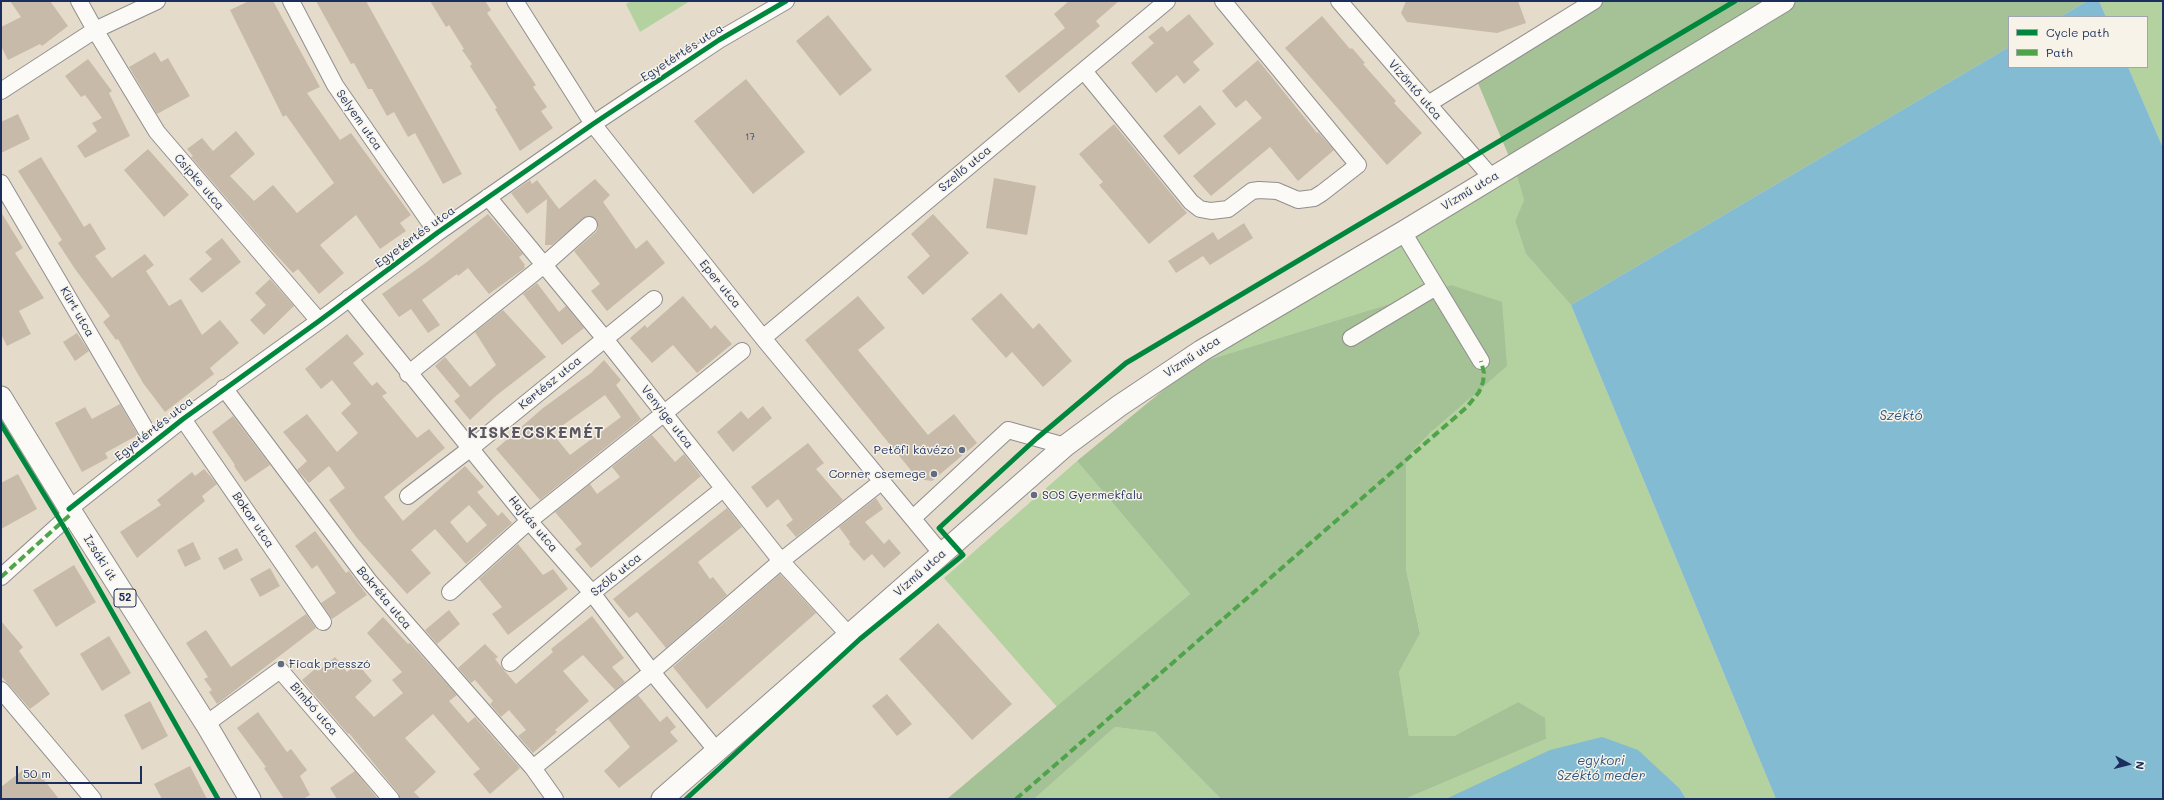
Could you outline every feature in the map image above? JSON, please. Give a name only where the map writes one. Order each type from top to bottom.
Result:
[{"type":"main road","name":"Vízmű utca","points":[[662,799],[848,634],[1065,446],[1119,406],[1201,351],[1492,178],[1784,1]]},
{"type":"main road","name":"Izsáki út","points":[[1,397],[70,511],[206,724],[250,799]]},
{"type":"street","name":"Csipke utca","points":[[79,1],[157,132],[319,322]]},
{"type":"street","points":[[1,91],[95,30],[157,1]]},
{"type":"street","name":"Selyem utca","points":[[291,1],[335,85],[437,232]]},
{"type":"street","name":"Egyetértés utca","points":[[1,577],[70,511],[153,442],[224,388],[319,322],[348,298],[437,232],[593,124],[719,40],[786,1]]},
{"type":"street","name":"Szellő utca","points":[[763,338],[1167,1]]},
{"type":"street","points":[[1084,71],[1191,202],[1200,209],[1210,211],[1228,209],[1252,191],[1259,190],[1277,191],[1298,200],[1314,198],[1322,194],[1358,165],[1223,1]]},
{"type":"street","name":"Vízöntő utca","points":[[1339,1],[1492,178]]},
{"type":"street","points":[[1428,104],[1594,1]]},
{"type":"street","name":"Eper utca","points":[[518,2],[593,124],[763,338],[942,554]]},
{"type":"street","name":"Kürt utca","points":[[1,182],[153,442]]},
{"type":"street","name":"Venyige utca","points":[[488,197],[605,339],[781,561],[848,634]]},
{"type":"street","points":[[408,374],[544,265],[589,225]]},
{"type":"street","points":[[1402,232],[1481,361]]},
{"type":"street","points":[[1351,338],[1436,287]]},
{"type":"street","name":"Hajtás utca","points":[[348,298],[408,374],[592,594],[652,672],[717,751]]},
{"type":"street","name":"Kertész utca","points":[[408,496],[471,448],[654,299]]},
{"type":"street","points":[[450,592],[530,521],[742,351]]},
{"type":"street","name":"Bokréta utca","points":[[224,388],[369,581],[533,768],[555,799]]},
{"type":"street","name":"Bokor utca","points":[[183,419],[323,622]]},
{"type":"street","points":[[913,518],[1008,430],[1065,446]]},
{"type":"street","points":[[533,768],[652,672],[781,561],[881,482]]},
{"type":"street","name":"Szőlő utca","points":[[510,663],[592,594],[723,489]]},
{"type":"street","name":"Bimbó utca","points":[[206,724],[280,670],[391,799]]},
{"type":"street","points":[[1,690],[93,799]]},
{"type":"green space","points":[[631,1],[690,1],[640,32],[626,4]]},
{"type":"green space","points":[[1589,1],[2087,1],[2062,16],[2008,16],[2008,48],[1571,305],[1526,254],[1515,221],[1524,200],[1516,173],[1472,69]]},
{"type":"green space","points":[[2099,1],[2163,1],[2163,148],[2128,68],[2148,68],[2148,16],[2106,16]]},
{"type":"green space","points":[[1516,173],[1524,200],[1515,221],[1526,254],[1571,305],[1776,799],[1405,799],[1546,739],[1518,702],[1454,736],[1409,736],[1399,672],[1420,632],[1406,569],[1406,458],[1433,430],[1451,285],[1195,364]]},
{"type":"green space","points":[[1451,285],[1502,302],[1507,366],[1433,430],[1406,458],[1406,569],[1420,633],[1399,672],[1409,736],[1454,736],[1518,702],[1545,718],[1546,739],[1405,799],[1221,799],[1155,732],[1115,727],[1034,799],[947,799],[1190,594],[1077,461],[1195,364]]},
{"type":"green space","points":[[1077,461],[1190,594],[1057,707],[944,578]]},
{"type":"green space","points":[[1115,727],[1155,732],[1221,799],[1034,799]]},
{"type":"water","points":[[2087,1],[2099,1],[2106,16],[2062,16]]},
{"type":"water","name":"Széktó","points":[[2008,48],[2008,68],[2128,68],[2163,148],[2163,799],[1776,799],[1571,305]]},
{"type":"water","name":"egykori Széktó meder","points":[[1602,737],[1638,750],[1679,788],[1686,799],[1446,799],[1550,750]]},
{"type":"building","points":[[10,1],[50,1],[68,26],[42,46],[40,44],[8,60],[1,46],[1,27],[21,17]]},
{"type":"building","points":[[249,1],[273,1],[320,87],[307,93],[340,140],[351,133],[411,215],[400,223],[406,231],[380,249],[356,215],[320,245],[344,273],[319,294],[298,269],[293,273],[266,244],[191,157],[193,156],[187,149],[202,138],[213,151],[236,131],[255,154],[230,176],[254,201],[273,185],[297,213],[334,183],[286,115],[283,117],[230,10]]},
{"type":"building","points":[[316,1],[366,1],[462,174],[443,184],[415,133],[408,137],[394,112],[387,116],[372,89],[368,89],[354,63],[351,64]]},
{"type":"building","points":[[430,1],[485,1],[491,10],[487,13],[536,85],[533,87],[547,107],[541,111],[553,128],[520,151],[495,109],[497,108],[470,66],[472,64],[462,50],[464,49],[449,25],[446,27]]},
{"type":"building","points":[[1069,1],[1119,1],[1096,21],[1100,26],[1019,93],[1005,76],[1065,28],[1054,14]]},
{"type":"building","points":[[1406,1],[1518,1],[1526,23],[1497,33],[1407,22],[1401,13]]},
{"type":"building","points":[[1189,14],[1214,44],[1193,62],[1200,70],[1184,84],[1177,75],[1156,93],[1131,63],[1154,43],[1148,37],[1162,26],[1167,32]]},
{"type":"building","points":[[828,15],[872,70],[840,96],[796,41]]},
{"type":"building","points":[[1322,16],[1350,49],[1352,48],[1365,63],[1363,64],[1396,101],[1394,103],[1422,133],[1387,165],[1285,48]]},
{"type":"building","points":[[155,52],[161,62],[168,58],[190,96],[157,114],[129,67]]},
{"type":"building","points":[[88,59],[112,91],[109,93],[130,136],[85,158],[77,146],[97,131],[92,123],[102,118],[85,95],[81,97],[65,76]]},
{"type":"building","points":[[1258,60],[1317,133],[1318,132],[1334,150],[1298,181],[1270,147],[1211,196],[1193,176],[1262,118],[1246,100],[1236,108],[1222,91]]},
{"type":"building","points":[[746,79],[805,152],[753,194],[694,121]]},
{"type":"building","points":[[1200,105],[1216,124],[1179,155],[1163,136]]},
{"type":"building","points":[[18,114],[30,139],[1,153],[1,122]]},
{"type":"building","points":[[1114,124],[1187,213],[1149,244],[1099,185],[1103,182],[1079,154]]},
{"type":"building","points":[[148,149],[189,195],[164,217],[124,170]]},
{"type":"building","points":[[41,157],[84,227],[90,223],[106,249],[95,256],[112,278],[145,254],[154,265],[146,271],[169,306],[181,299],[202,335],[220,320],[239,343],[210,368],[214,374],[165,412],[143,383],[118,339],[116,340],[103,322],[110,316],[75,269],[58,243],[62,240],[18,171]]},
{"type":"building","points":[[994,178],[1036,186],[1027,235],[986,228]]},
{"type":"building","points":[[595,179],[610,195],[603,202],[636,249],[647,240],[665,263],[607,311],[591,291],[600,284],[574,251],[596,232],[598,228],[596,219],[587,216],[552,245],[545,245],[547,199],[527,214],[511,193],[530,180],[532,184],[537,180],[559,209]]},
{"type":"building","points":[[1,212],[23,248],[15,253],[44,298],[19,311],[31,334],[7,346],[1,334]]},
{"type":"building","points":[[488,214],[523,254],[519,257],[525,265],[525,268],[489,294],[468,268],[458,276],[457,274],[422,300],[440,325],[428,333],[411,309],[399,317],[382,294],[427,262]]},
{"type":"building","points":[[933,214],[969,253],[923,295],[907,277],[930,256],[911,234]]},
{"type":"building","points":[[1244,223],[1253,238],[1210,265],[1203,256],[1176,273],[1168,261],[1213,232],[1218,240]]},
{"type":"building","points":[[222,238],[241,262],[202,293],[189,279],[212,259],[205,252]]},
{"type":"building","points":[[270,279],[294,306],[264,335],[250,320],[266,305],[255,293]]},
{"type":"building","points":[[537,283],[559,312],[566,306],[584,328],[562,345],[523,294]]},
{"type":"building","points":[[1001,293],[1033,329],[1039,323],[1072,361],[1043,387],[1012,352],[1006,358],[971,319]]},
{"type":"building","points":[[683,296],[711,329],[715,325],[732,344],[697,373],[673,345],[652,363],[630,338],[645,325],[647,328]]},
{"type":"building","points":[[858,296],[885,328],[858,350],[928,435],[954,414],[977,443],[932,481],[918,479],[805,340]]},
{"type":"building","points":[[503,310],[546,357],[497,395],[470,420],[454,401],[460,396],[435,366],[445,357],[470,387],[496,365],[475,332]]},
{"type":"building","points":[[77,333],[89,351],[75,361],[63,342]]},
{"type":"building","points":[[347,334],[364,354],[353,363],[372,386],[377,382],[387,393],[382,396],[417,438],[429,429],[445,448],[384,497],[403,521],[465,466],[484,487],[477,492],[498,516],[502,512],[512,523],[466,564],[435,529],[411,550],[431,573],[407,594],[357,538],[329,500],[345,488],[329,466],[309,483],[297,470],[307,461],[283,432],[307,414],[337,452],[358,433],[341,413],[351,404],[332,380],[321,389],[305,369]],"holes":[[[469,505],[487,525],[467,543],[450,522]]]},
{"type":"building","points":[[604,360],[621,380],[616,385],[641,419],[540,500],[496,449],[543,408],[591,373]],"holes":[[[605,395],[621,417],[570,455],[552,433]]]},
{"type":"building","points":[[120,404],[138,435],[105,453],[108,458],[82,472],[55,423],[85,407],[92,419]]},
{"type":"building","points":[[763,406],[772,418],[733,452],[717,432],[741,411],[748,419]]},
{"type":"building","points":[[233,416],[270,465],[245,482],[212,432]]},
{"type":"building","points":[[652,435],[675,462],[684,454],[701,476],[591,568],[575,549],[582,544],[555,512],[590,484],[597,494],[620,477],[612,467]]},
{"type":"building","points":[[808,443],[824,463],[816,469],[843,500],[796,537],[786,525],[793,520],[778,499],[767,508],[751,487]]},
{"type":"building","points":[[204,469],[217,484],[202,496],[205,501],[137,558],[120,532],[161,505],[157,500],[192,472],[195,476]]},
{"type":"building","points":[[18,474],[37,509],[1,529],[1,483]]},
{"type":"building","points":[[876,498],[883,509],[865,522],[884,544],[889,539],[901,553],[884,568],[872,554],[864,561],[849,544],[850,542],[839,527]]},
{"type":"building","points":[[727,508],[742,527],[698,562],[710,579],[713,577],[727,595],[666,648],[637,612],[629,618],[613,599]]},
{"type":"building","points":[[315,531],[346,573],[349,571],[367,595],[332,619],[321,603],[336,593],[317,565],[312,569],[295,546]]},
{"type":"building","points":[[193,542],[201,559],[185,567],[177,550]]},
{"type":"building","points":[[518,544],[543,575],[553,569],[568,589],[508,635],[492,614],[502,607],[479,579]]},
{"type":"building","points":[[237,548],[243,560],[224,570],[218,558]]},
{"type":"building","points":[[74,565],[96,602],[56,627],[33,590]]},
{"type":"building","points":[[270,568],[280,586],[260,597],[250,579]]},
{"type":"building","points":[[780,574],[816,613],[707,709],[673,667]]},
{"type":"building","points":[[449,610],[460,624],[437,644],[425,630]]},
{"type":"building","points":[[306,614],[316,628],[217,704],[209,692],[212,690],[204,679],[208,677],[186,643],[206,630],[231,667]]},
{"type":"building","points":[[592,616],[624,658],[612,667],[625,682],[615,690],[583,655],[563,671],[589,701],[555,730],[557,732],[533,753],[518,736],[526,730],[509,710],[501,717],[490,704],[493,701],[475,680],[471,683],[458,668],[485,644],[498,657],[495,659],[516,684],[553,652],[551,649]]},
{"type":"building","points":[[383,617],[408,644],[410,643],[457,695],[449,701],[468,723],[475,717],[520,768],[490,794],[473,774],[480,769],[433,714],[405,738],[436,772],[414,792],[421,799],[400,799],[398,793],[349,733],[348,734],[302,680],[315,669],[318,671],[335,657],[347,672],[357,663],[372,681],[355,697],[374,717],[403,693],[392,680],[402,672],[367,633]]},
{"type":"building","points":[[1,621],[23,647],[19,651],[50,694],[30,709],[1,676]]},
{"type":"building","points":[[938,623],[1012,704],[972,740],[899,659]]},
{"type":"building","points":[[109,636],[131,673],[102,691],[80,654]]},
{"type":"building","points":[[887,694],[912,724],[897,736],[872,706]]},
{"type":"building","points":[[638,695],[660,722],[667,716],[676,727],[670,732],[678,741],[619,788],[604,771],[630,747],[608,719]]},
{"type":"building","points":[[150,701],[168,736],[142,750],[124,715]]},
{"type":"building","points":[[258,712],[287,752],[291,749],[307,770],[300,776],[310,795],[303,799],[284,799],[264,768],[266,767],[237,728]]},
{"type":"building","points":[[190,766],[207,799],[162,799],[154,784]]},
{"type":"building","points":[[23,770],[28,778],[37,771],[59,799],[1,799],[1,787]]},
{"type":"building","points":[[355,771],[378,799],[337,799],[330,788]]},
{"type":"marked path","points":[[1016,799],[1467,407],[1479,392],[1483,382],[1484,373],[1481,361]]},
{"type":"marked path","points":[[1,577],[72,513]]},
{"type":"cycle path","points":[[69,509],[183,419],[319,321],[437,233],[593,124],[719,40],[786,1]]},
{"type":"cycle path","points":[[686,799],[860,639],[963,555],[939,528],[1037,438],[1126,363],[1735,1]]},
{"type":"cycle path","points":[[1,424],[61,522],[218,799]]},
{"type":"place","name":"Petőfi kávézó","points":[[962,450]]},
{"type":"place","name":"Corner csemege","points":[[934,474]]},
{"type":"place","name":"SOS Gyermekfalu","points":[[1034,495]]},
{"type":"place","name":"Ficak presszó","points":[[281,664]]},
{"type":"district","name":"KISKECSKEMÉT","points":[[536,433]]}]
